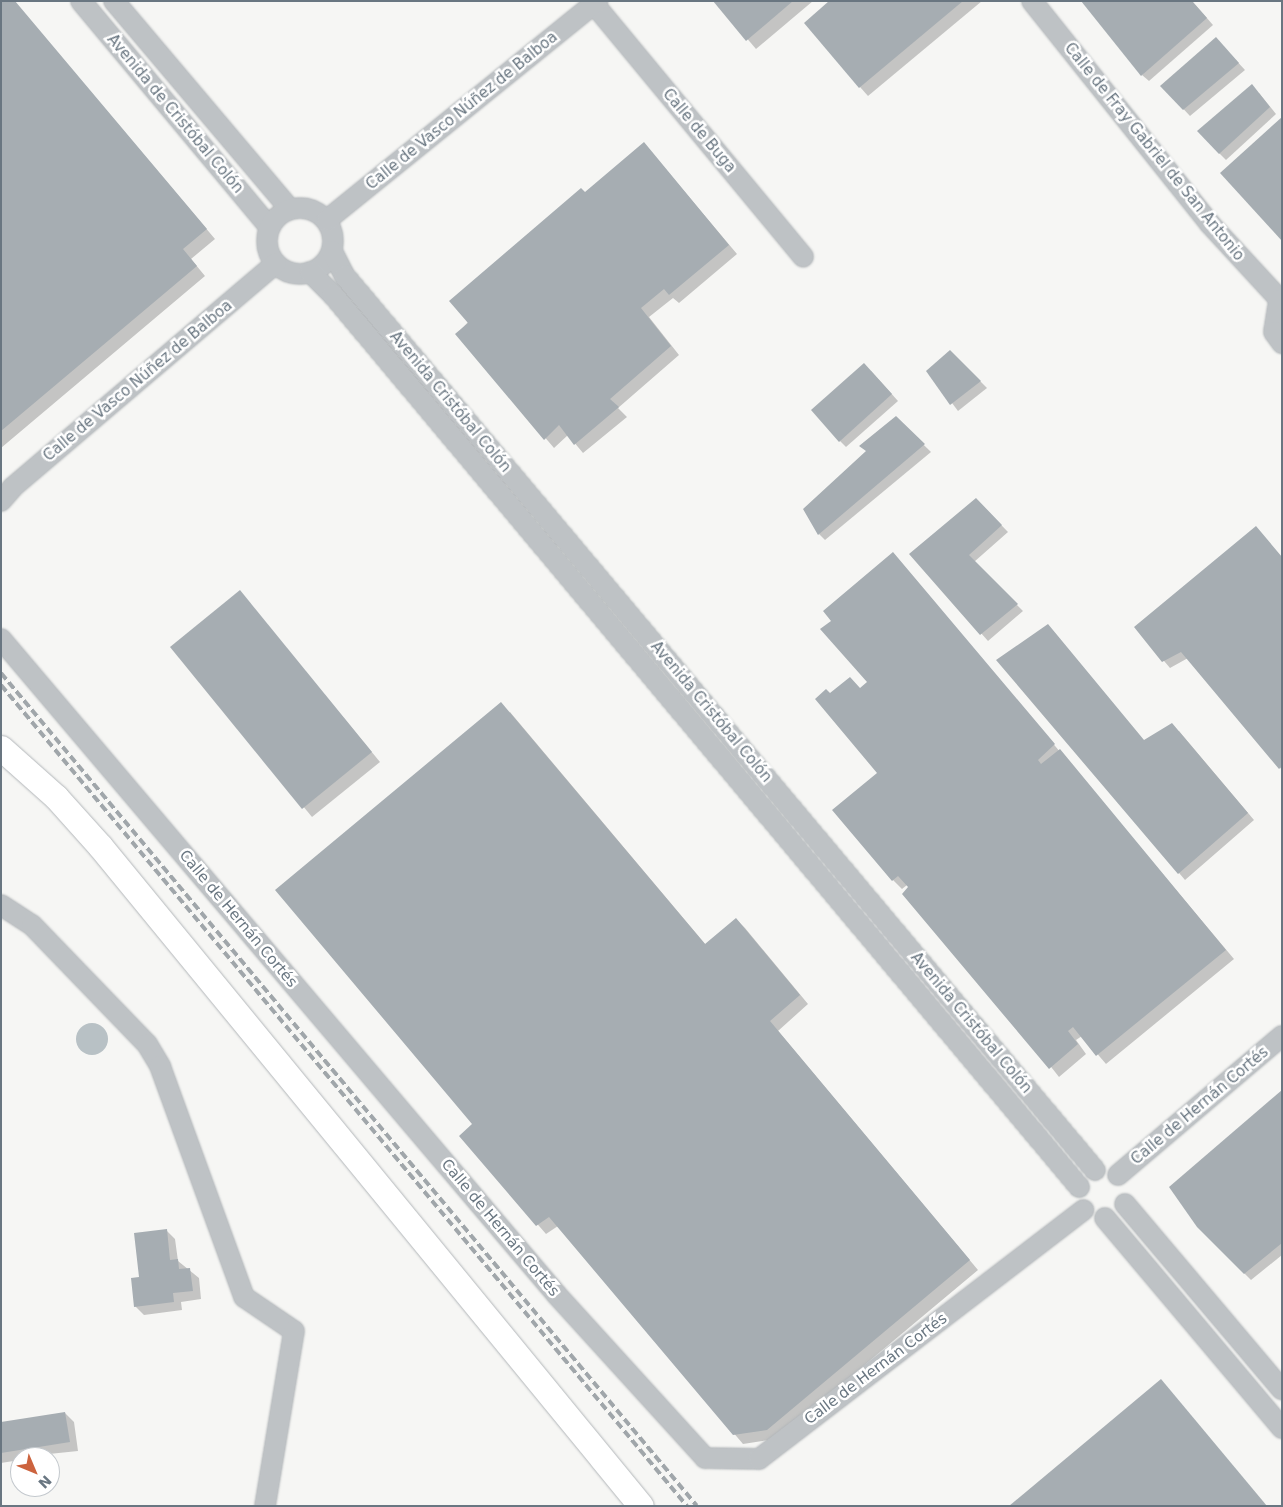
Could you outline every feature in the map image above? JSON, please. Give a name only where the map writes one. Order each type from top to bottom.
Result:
[{"type":"main road","points":[[1,748],[51,792],[100,846],[641,1506]]},
{"type":"street","name":"Avenida de Cristóbal Colón","points":[[81,1],[270,228]]},
{"type":"street","name":"Avenida de Cristóbal Colón","points":[[114,1],[290,209]]},
{"type":"street","name":"Calle de Fray Gabriel de San Antonio","points":[[1032,1],[1209,223],[1280,301],[1274,332],[1282,343]]},
{"type":"street","name":"Calle de Vasco Núñez de Balboa","points":[[327,220],[596,3]]},
{"type":"street","name":"Calle de Buga","points":[[596,3],[803,258]]},
{"type":"street","points":[[310,208],[327,220],[332,230],[332,251],[320,268],[310,272],[292,273],[276,263],[268,246],[270,228],[290,209],[310,208]]},
{"type":"street","name":"Avenida Cristóbal Colón","points":[[332,251],[345,276],[1095,1170]]},
{"type":"street","name":"Calle de Vasco Núñez de Balboa","points":[[1,501],[13,487],[276,263]]},
{"type":"street","name":"Avenida Cristóbal Colón","points":[[310,272],[333,295],[1079,1187]]},
{"type":"street","name":"Calle de Hernán Cortés","points":[[1,639],[556,1294],[705,1458],[759,1459],[1084,1210]]},
{"type":"street","points":[[1,905],[32,925],[147,1044],[160,1066],[244,1297],[294,1331],[265,1506]]},
{"type":"street","name":"Calle de Hernán Cortés","points":[[1118,1175],[1282,1036]]},
{"type":"street","points":[[1103,1169],[1118,1175],[1126,1189],[1125,1204],[1120,1211],[1105,1218],[1090,1215],[1084,1210],[1078,1195],[1082,1180],[1095,1170],[1103,1169]]},
{"type":"street","points":[[1125,1204],[1282,1390]]},
{"type":"street","points":[[1105,1218],[1282,1428]]},
{"type":"shaded area","points":[[92,1023],[98,1024],[103,1028],[107,1033],[107,1045],[103,1050],[98,1054],[92,1055],[86,1054],[81,1050],[77,1045],[76,1039],[77,1033],[81,1028],[86,1024]]},
{"type":"building","points":[[1,1],[15,1],[207,229],[183,249],[197,266],[1,431]]},
{"type":"building","points":[[713,1],[793,1],[746,41]]},
{"type":"building","points":[[829,1],[963,1],[859,88],[804,23]]},
{"type":"building","points":[[1081,1],[1192,1],[1207,18],[1141,76]]},
{"type":"building","points":[[1216,37],[1239,63],[1183,110],[1160,86]]},
{"type":"building","points":[[1252,84],[1270,107],[1219,154],[1197,131]]},
{"type":"building","points":[[1282,117],[1282,241],[1220,173]]},
{"type":"building","points":[[644,142],[729,245],[669,295],[664,289],[641,308],[671,346],[610,399],[619,407],[574,445],[559,425],[544,440],[455,334],[468,323],[449,301],[581,188],[585,192]]},
{"type":"building","points":[[950,350],[981,381],[950,405],[926,371]]},
{"type":"building","points":[[864,363],[892,394],[839,442],[811,410]]},
{"type":"building","points":[[896,416],[925,444],[818,535],[803,509],[866,451],[859,446]]},
{"type":"building","points":[[976,498],[1002,525],[969,555],[1018,604],[980,635],[909,554]]},
{"type":"building","points":[[1256,526],[1282,557],[1282,766],[1279,769],[1181,652],[1162,662],[1134,627]]},
{"type":"building","points":[[893,552],[1055,744],[1038,760],[1041,764],[1060,749],[1226,950],[1096,1056],[1073,1027],[1068,1031],[1078,1044],[1049,1069],[902,894],[908,887],[898,876],[892,881],[832,810],[877,773],[815,699],[826,689],[830,693],[850,677],[860,688],[867,682],[820,629],[831,621],[823,611]]},
{"type":"building","points":[[240,590],[372,752],[302,809],[170,647]]},
{"type":"building","points":[[1048,624],[1144,740],[1172,723],[1248,813],[1178,874],[996,660]]},
{"type":"building","points":[[501,702],[705,944],[736,918],[800,995],[770,1021],[970,1260],[767,1430],[733,1435],[549,1217],[536,1226],[459,1136],[472,1124],[275,890]]},
{"type":"building","points":[[1282,1090],[1282,1243],[1244,1274],[1197,1227],[1169,1187]]},
{"type":"building","points":[[167,1229],[170,1260],[178,1259],[179,1269],[190,1268],[193,1291],[173,1293],[174,1302],[134,1307],[131,1278],[139,1277],[134,1233]]},
{"type":"building","points":[[1161,1379],[1267,1506],[1009,1506]]},
{"type":"building","points":[[65,1412],[70,1442],[39,1447],[10,1447],[10,1452],[1,1453],[1,1422]]},
{"type":"railway","points":[[1,673],[697,1506]]},
{"type":"railway","points":[[1,685],[687,1506]]}]
